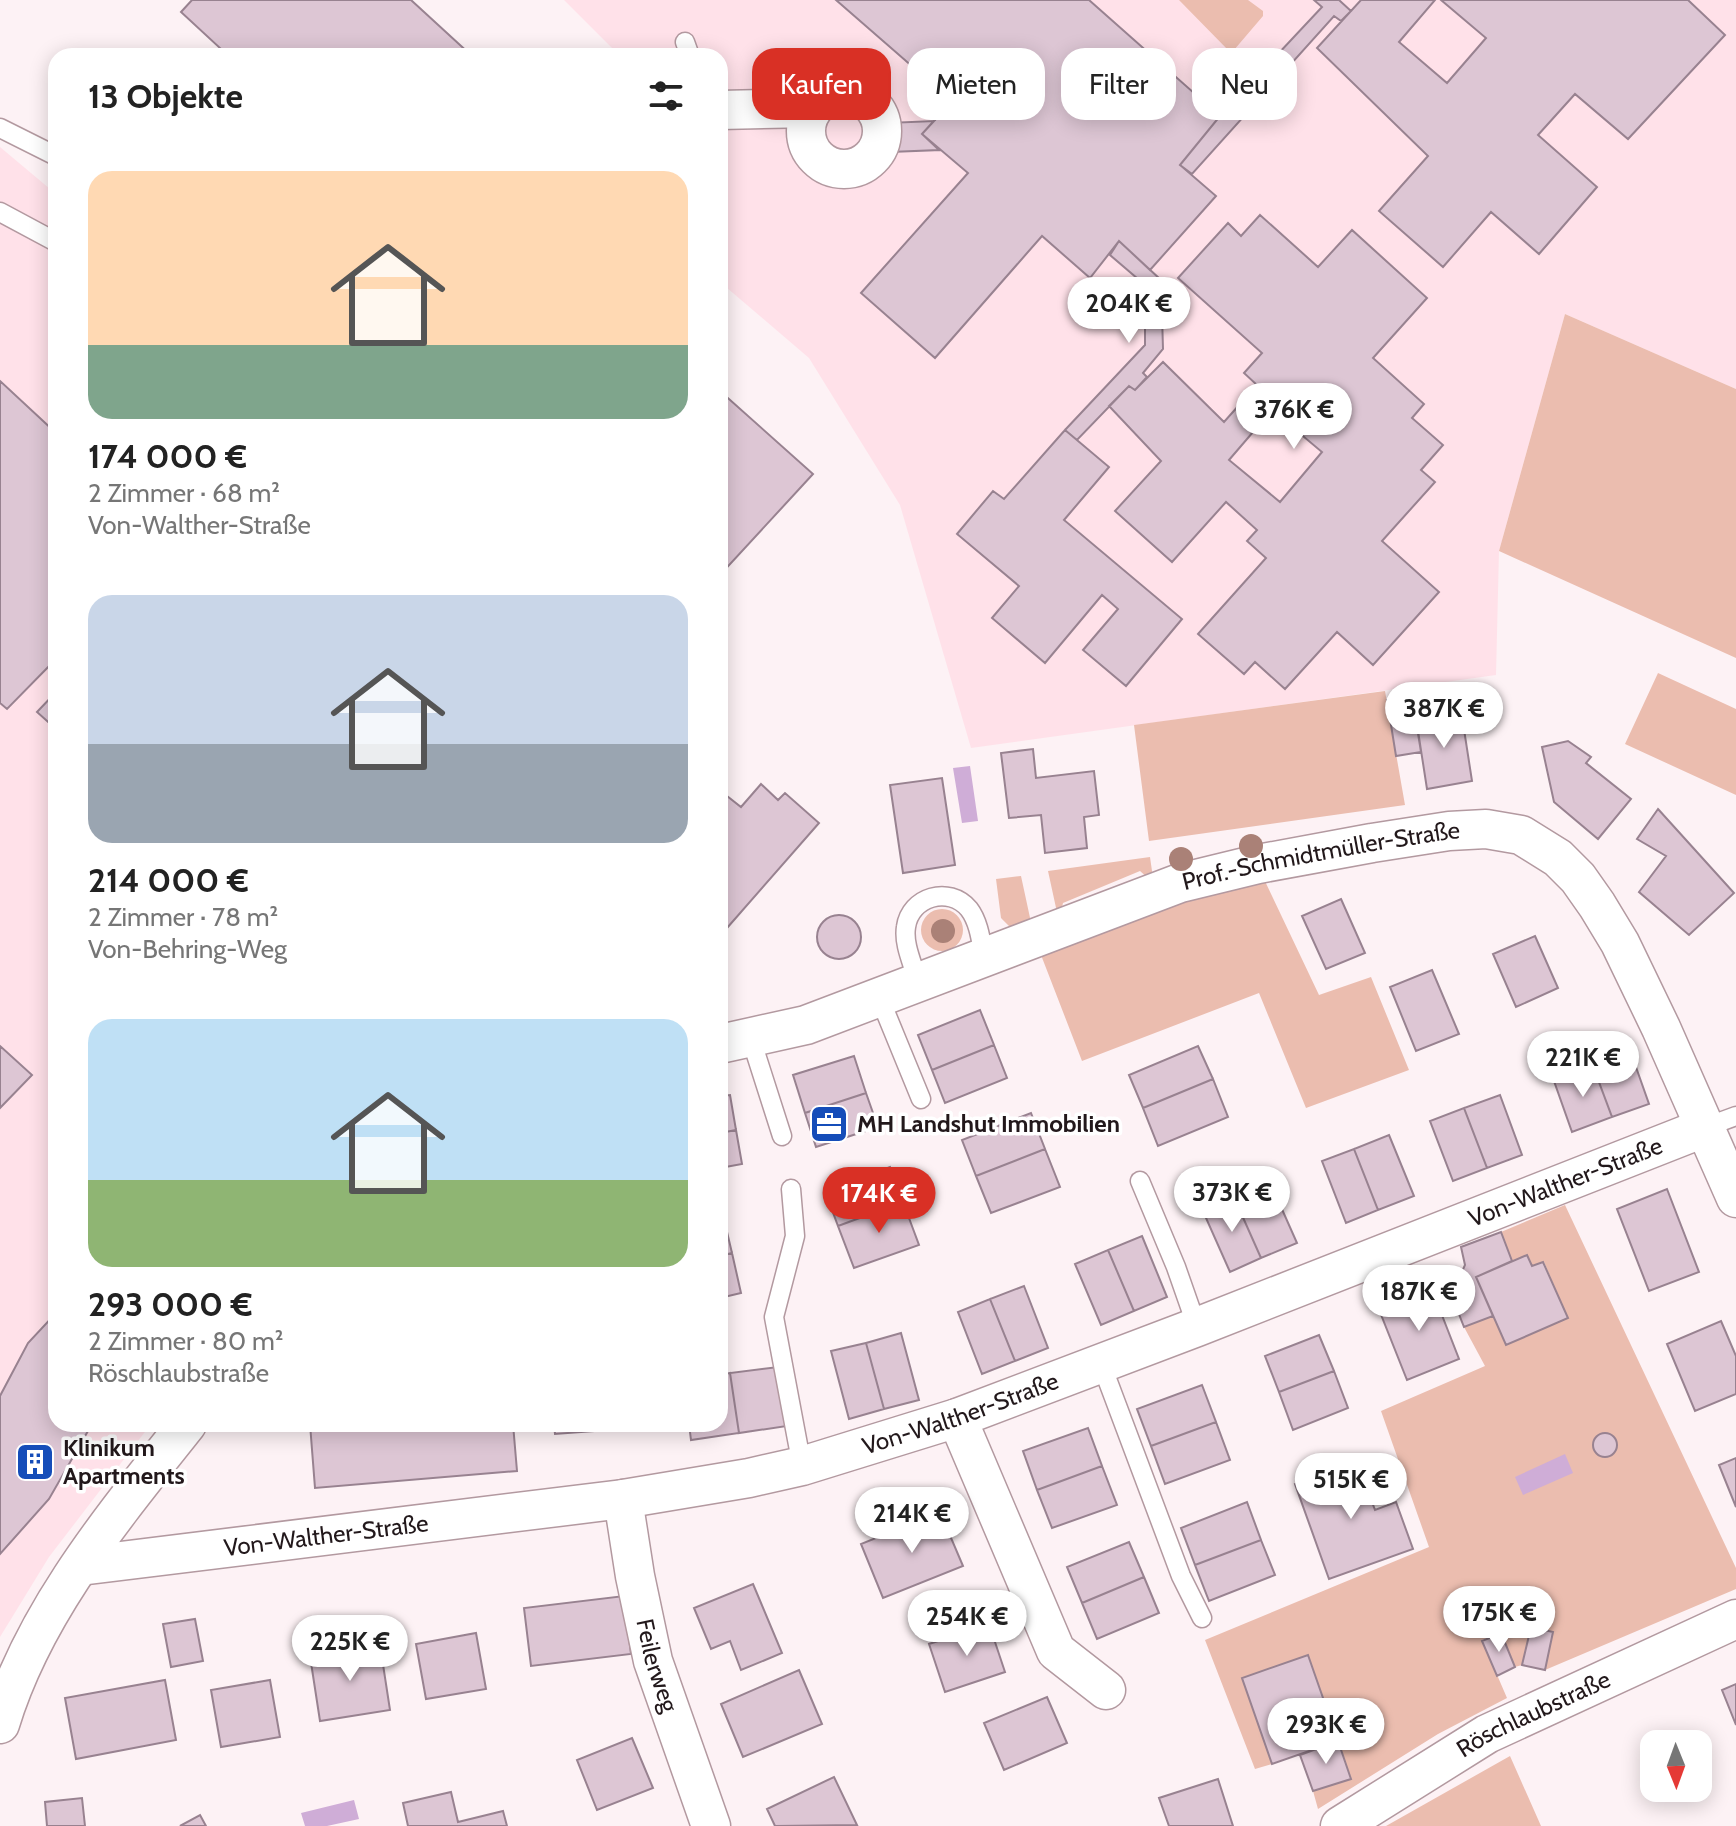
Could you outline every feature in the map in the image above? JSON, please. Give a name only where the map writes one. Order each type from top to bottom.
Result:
[{"type":"street","points":[[728,110],[752,109]]},
{"type":"street","name":"Prof.-Schmidtmüller-Straße","points":[[736,1042],[806,1025],[880,999],[1180,883],[1258,864],[1449,831],[1486,829],[1521,835],[1558,858],[1578,878],[1597,905],[1721,1121],[1736,1198]]},
{"type":"street","name":"Von-Walther-Straße","points":[[80,1566],[623,1499],[802,1466],[957,1418],[1721,1121]]},
{"type":"street","points":[[957,1418],[1056,1651],[1106,1690]]},
{"type":"street","points":[[2,1708],[80,1566],[181,1432]]},
{"type":"street","name":"Feilerweg","points":[[623,1499],[653,1661],[711,1826]]},
{"type":"street","name":"Röschlaubstraße","points":[[1340,1826],[1487,1734],[1736,1619]]},
{"type":"lane","points":[[0,128],[48,152]]},
{"type":"lane","points":[[0,212],[48,238]]},
{"type":"lane","points":[[918,983],[905,930],[908,917],[917,905],[929,898],[943,896],[956,899],[968,907],[975,919],[984,957]]},
{"type":"lane","points":[[880,999],[921,1099]]},
{"type":"lane","points":[[736,1042],[782,1136]]},
{"type":"lane","points":[[1140,1181],[1197,1327]]},
{"type":"lane","points":[[791,1189],[795,1236],[774,1317],[802,1466]]},
{"type":"lane","points":[[1101,1363],[1181,1576],[1202,1618]]},
{"type":"shaded area","points":[[564,0],[1736,0],[1736,389],[1565,314],[1499,551],[1496,675],[971,748],[900,505],[809,358],[728,289],[728,48],[612,48]]},
{"type":"shaded area","points":[[1179,0],[1248,0],[1263,11],[1263,16],[1236,48],[1226,48]]},
{"type":"shaded area","points":[[0,147],[48,187],[48,1432],[145,1432],[49,1557],[0,1637]]},
{"type":"shaded area","points":[[1565,314],[1736,389],[1736,658],[1499,551]]},
{"type":"shaded area","points":[[1658,673],[1736,709],[1736,795],[1625,744]]},
{"type":"shaded area","points":[[1385,691],[1405,805],[1149,841],[1134,725]]},
{"type":"shaded area","points":[[970,766],[978,821],[962,823],[953,768]]},
{"type":"shaded area","points":[[1150,857],[1153,878],[1149,879],[1140,871],[1063,903],[1058,917],[1048,871]]},
{"type":"shaded area","points":[[1021,876],[1032,927],[1014,931],[1001,918],[996,879]]},
{"type":"shaded area","points":[[1263,877],[1319,995],[1371,977],[1409,1070],[1306,1108],[1259,993],[1082,1061],[1041,955],[1199,889]]},
{"type":"shaded area","points":[[942,909],[957,915],[963,930],[957,945],[942,951],[927,945],[921,930],[927,915]]},
{"type":"shaded area","points":[[1565,1205],[1736,1568],[1736,1589],[1545,1670],[1553,1632],[1531,1627],[1522,1665],[1515,1667],[1501,1633],[1482,1640],[1507,1698],[1438,1734],[1318,1809],[1313,1791],[1351,1778],[1308,1656],[1242,1678],[1272,1764],[1255,1769],[1205,1640],[1429,1547],[1381,1411],[1485,1366],[1464,1327],[1493,1316],[1506,1345],[1568,1318],[1544,1262],[1532,1266],[1527,1255],[1512,1261],[1501,1232]]},
{"type":"shaded area","points":[[1565,1454],[1573,1473],[1523,1495],[1515,1477]]},
{"type":"shaded area","points":[[1510,1756],[1541,1826],[1386,1826]]},
{"type":"shaded area","points":[[354,1800],[359,1819],[327,1826],[305,1826],[301,1813]]},
{"type":"building","points":[[192,0],[411,0],[463,48],[220,48],[181,12]]},
{"type":"building","points":[[836,0],[1089,0],[1143,48],[1061,48],[1061,120],[1176,120],[1176,77],[1192,91],[1192,120],[1217,120],[1180,165],[1216,196],[1150,270],[1119,241],[1090,278],[1042,236],[935,358],[861,293],[968,173],[922,134],[935,120],[1045,120],[1045,48],[907,48],[907,62]]},
{"type":"building","points":[[1314,0],[1339,0],[1351,11],[1341,21],[1334,16],[1297,57],[1297,48],[1284,48],[1322,7]]},
{"type":"building","points":[[1361,0],[1435,0],[1399,42],[1447,83],[1486,38],[1441,0],[1688,0],[1725,35],[1628,139],[1575,94],[1538,135],[1597,187],[1539,254],[1491,212],[1443,267],[1379,211],[1428,156],[1317,48]]},
{"type":"building","points":[[1217,120],[1241,120],[1192,174],[1180,165]]},
{"type":"building","points":[[934,121],[922,134],[939,150],[865,153],[864,124]]},
{"type":"building","points":[[1260,215],[1318,267],[1352,230],[1427,298],[1373,358],[1424,404],[1412,418],[1443,445],[1421,470],[1435,482],[1382,541],[1439,592],[1373,665],[1337,632],[1285,689],[1255,662],[1244,674],[1198,634],[1266,558],[1247,541],[1257,530],[1226,502],[1172,562],[1115,511],[1161,461],[1109,406],[1129,386],[1135,390],[1163,362],[1224,422],[1257,385],[1244,373],[1262,353],[1178,278],[1228,223],[1241,236]],"holes":[[[1272,410],[1322,452],[1280,502],[1229,460]]]},
{"type":"building","points":[[1119,241],[1161,280],[1163,349],[1143,373],[1147,377],[1135,390],[1129,386],[1077,440],[1065,430],[1145,345],[1145,285],[1110,255]]},
{"type":"building","points":[[0,381],[48,426],[48,667],[7,709],[0,703]]},
{"type":"building","points":[[728,398],[813,474],[728,566]]},
{"type":"building","points":[[1065,430],[1109,467],[1064,520],[1182,619],[1126,686],[1083,650],[1118,609],[1102,595],[1045,663],[992,618],[1019,586],[957,534],[993,491],[1004,499]]},
{"type":"building","points":[[1412,696],[1421,752],[1396,756],[1387,700]]},
{"type":"building","points":[[48,700],[48,722],[37,712]]},
{"type":"building","points":[[1461,710],[1472,781],[1427,789],[1416,718]]},
{"type":"building","points":[[1568,741],[1591,757],[1586,763],[1631,799],[1598,839],[1554,802],[1542,747]]},
{"type":"building","points":[[1033,749],[1036,778],[1094,771],[1099,815],[1084,817],[1087,848],[1045,853],[1041,815],[1009,818],[1001,753]]},
{"type":"building","points":[[942,778],[955,865],[903,873],[890,785]]},
{"type":"building","points":[[761,784],[778,800],[785,793],[819,823],[728,927],[728,797],[741,807]]},
{"type":"building","points":[[1658,809],[1734,893],[1689,935],[1639,892],[1666,856],[1637,839]]},
{"type":"building","points":[[1341,899],[1365,953],[1326,969],[1302,916]]},
{"type":"building","points":[[839,915],[855,921],[861,937],[855,953],[839,959],[823,953],[817,937],[823,921]]},
{"type":"building","points":[[1535,936],[1558,988],[1516,1007],[1493,954]]},
{"type":"building","points":[[1432,970],[1459,1034],[1416,1051],[1390,987]]},
{"type":"building","points":[[980,1010],[994,1045],[932,1070],[918,1035]]},
{"type":"building","points":[[994,1045],[1007,1078],[945,1103],[932,1070]]},
{"type":"building","points":[[0,1046],[32,1075],[0,1108]]},
{"type":"building","points":[[1198,1046],[1213,1079],[1143,1108],[1129,1075]]},
{"type":"building","points":[[1631,1053],[1649,1104],[1612,1117],[1593,1066]]},
{"type":"building","points":[[854,1056],[866,1093],[805,1113],[793,1075]]},
{"type":"building","points":[[1593,1066],[1612,1117],[1572,1132],[1554,1081]]},
{"type":"building","points":[[1213,1079],[1228,1117],[1158,1146],[1143,1108]]},
{"type":"building","points":[[866,1093],[878,1127],[816,1147],[805,1113]]},
{"type":"building","points":[[728,1095],[736,1130],[728,1132]]},
{"type":"building","points":[[1500,1095],[1522,1155],[1487,1168],[1464,1108]]},
{"type":"building","points":[[1464,1108],[1487,1168],[1453,1181],[1430,1121]]},
{"type":"building","points":[[1031,1113],[1045,1149],[976,1176],[962,1140]]},
{"type":"building","points":[[736,1130],[742,1164],[728,1167],[728,1132]]},
{"type":"building","points":[[1389,1135],[1414,1196],[1378,1210],[1354,1149]]},
{"type":"building","points":[[1045,1149],[1060,1187],[991,1213],[976,1176]]},
{"type":"building","points":[[1354,1149],[1378,1210],[1346,1223],[1322,1161]]},
{"type":"building","points":[[890,1167],[903,1202],[838,1226],[825,1191]]},
{"type":"building","points":[[1269,1180],[1297,1243],[1261,1258],[1233,1195]]},
{"type":"building","points":[[1667,1189],[1699,1272],[1649,1291],[1617,1209]]},
{"type":"building","points":[[1233,1195],[1261,1258],[1230,1272],[1202,1209]]},
{"type":"building","points":[[903,1202],[919,1245],[854,1268],[838,1226]]},
{"type":"building","points":[[1501,1232],[1512,1261],[1476,1277],[1493,1316],[1464,1327],[1446,1281],[1460,1276],[1465,1265],[1461,1247]]},
{"type":"building","points":[[1142,1236],[1167,1297],[1134,1311],[1108,1250]]},
{"type":"building","points":[[1108,1250],[1134,1311],[1101,1325],[1075,1264]]},
{"type":"building","points":[[732,1253],[741,1293],[728,1296],[728,1254]]},
{"type":"building","points":[[1527,1255],[1532,1266],[1543,1262],[1568,1318],[1506,1345],[1476,1277]]},
{"type":"building","points":[[1024,1286],[1048,1348],[1015,1361],[990,1299]]},
{"type":"building","points":[[1431,1287],[1459,1359],[1407,1380],[1378,1307]]},
{"type":"building","points":[[990,1299],[1015,1361],[982,1374],[958,1312]]},
{"type":"building","points":[[1721,1321],[1736,1356],[1736,1394],[1695,1411],[1667,1344]]},
{"type":"building","name":"Klinikum Apartments","points":[[48,1322],[48,1432],[87,1432],[49,1499],[0,1554],[0,1396],[28,1343]]},
{"type":"building","points":[[901,1333],[919,1400],[884,1409],[866,1343]]},
{"type":"building","points":[[1319,1335],[1334,1371],[1279,1392],[1265,1356]]},
{"type":"building","points":[[866,1343],[884,1409],[849,1419],[831,1351]]},
{"type":"building","points":[[778,1367],[787,1426],[739,1433],[730,1373]]},
{"type":"building","points":[[1334,1371],[1348,1408],[1293,1430],[1279,1392]]},
{"type":"building","points":[[728,1373],[739,1433],[691,1440],[690,1432],[728,1432]]},
{"type":"building","points":[[1202,1385],[1216,1422],[1151,1446],[1137,1409]]},
{"type":"building","points":[[1216,1422],[1230,1460],[1165,1484],[1151,1446]]},
{"type":"building","points":[[1088,1428],[1102,1466],[1037,1490],[1023,1451]]},
{"type":"building","points":[[311,1432],[514,1432],[517,1471],[315,1488]]},
{"type":"building","points":[[1605,1433],[1614,1436],[1617,1445],[1614,1454],[1605,1457],[1596,1454],[1593,1445],[1596,1436]]},
{"type":"building","points":[[1736,1458],[1736,1507],[1719,1465]]},
{"type":"building","points":[[1357,1461],[1375,1510],[1396,1502],[1413,1549],[1329,1579],[1295,1484]]},
{"type":"building","points":[[1102,1466],[1117,1505],[1052,1528],[1037,1490]]},
{"type":"building","points":[[1247,1502],[1261,1540],[1195,1565],[1181,1528]]},
{"type":"building","points":[[940,1512],[963,1566],[883,1598],[861,1544]]},
{"type":"building","points":[[1261,1540],[1275,1575],[1209,1601],[1195,1565]]},
{"type":"building","points":[[1129,1542],[1144,1577],[1082,1603],[1067,1567]]},
{"type":"building","points":[[1144,1577],[1159,1613],[1097,1639],[1082,1603]]},
{"type":"building","points":[[753,1584],[782,1653],[741,1670],[730,1641],[711,1649],[694,1608]]},
{"type":"building","points":[[624,1596],[631,1654],[531,1666],[524,1608]]},
{"type":"building","points":[[195,1619],[203,1661],[171,1667],[163,1624]]},
{"type":"building","points":[[989,1624],[1005,1672],[945,1692],[929,1644]]},
{"type":"building","points":[[1531,1627],[1553,1632],[1545,1670],[1522,1665]]},
{"type":"building","points":[[476,1633],[486,1689],[426,1699],[416,1644]]},
{"type":"building","points":[[1501,1633],[1515,1667],[1497,1676],[1482,1641]]},
{"type":"building","points":[[380,1645],[390,1710],[320,1721],[310,1656]]},
{"type":"building","points":[[1308,1655],[1338,1741],[1272,1764],[1242,1678]]},
{"type":"building","points":[[799,1670],[822,1724],[743,1757],[721,1704]]},
{"type":"building","points":[[165,1680],[176,1740],[76,1759],[65,1698]]},
{"type":"building","points":[[270,1680],[280,1737],[221,1747],[211,1690]]},
{"type":"building","points":[[1736,1684],[1736,1725],[1722,1690]]},
{"type":"building","points":[[1047,1697],[1067,1743],[1004,1770],[984,1723]]},
{"type":"building","points":[[632,1738],[653,1788],[597,1810],[577,1760]]},
{"type":"building","points":[[1338,1741],[1351,1779],[1313,1791],[1300,1755]]},
{"type":"building","points":[[834,1777],[857,1825],[775,1826],[767,1809]]},
{"type":"building","points":[[1218,1779],[1233,1826],[1169,1826],[1159,1798]]},
{"type":"building","points":[[451,1792],[458,1822],[503,1811],[507,1826],[408,1826],[403,1803]]},
{"type":"building","points":[[82,1798],[85,1826],[47,1826],[45,1802]]},
{"type":"building","points":[[200,1815],[206,1826],[180,1826]]},
{"type":"place","name":"MH Landshut Immobilien","points":[[829,1124]]},
{"type":"place","name":"Klinikum Apartments","points":[[35,1462]]}]
